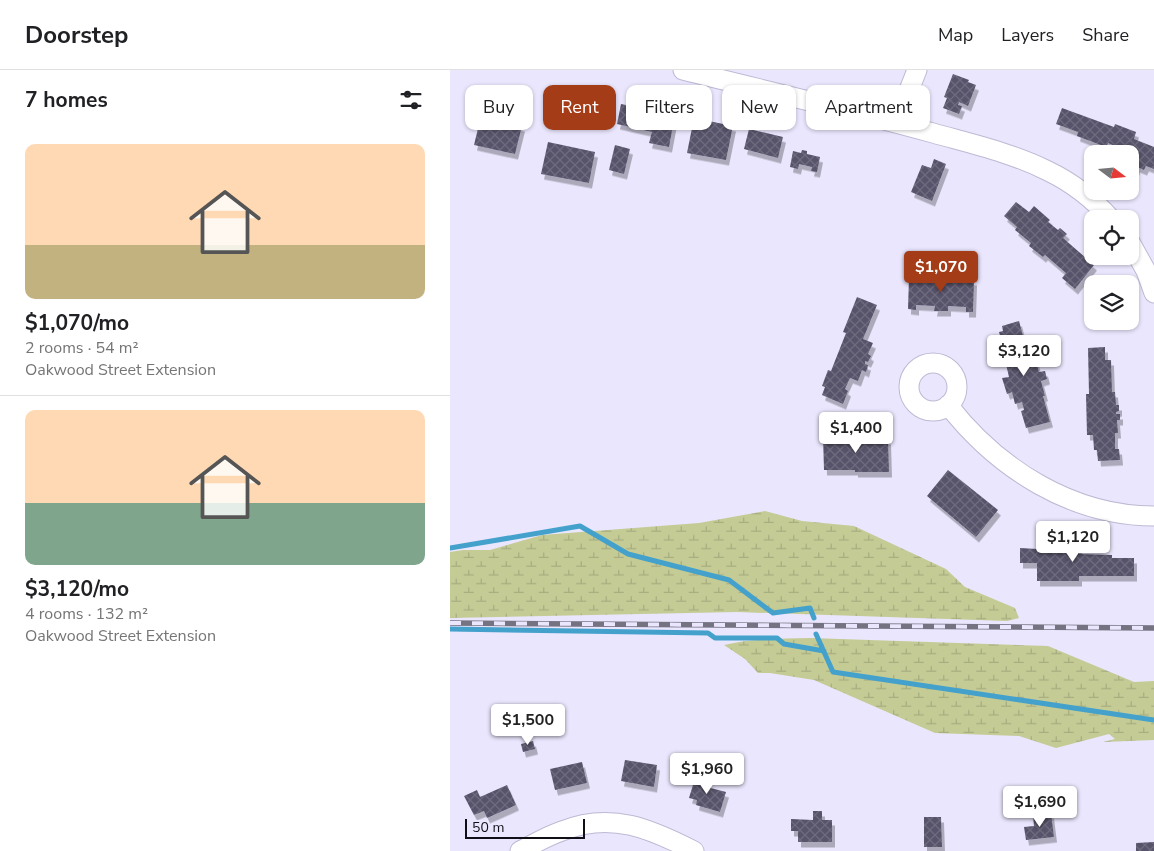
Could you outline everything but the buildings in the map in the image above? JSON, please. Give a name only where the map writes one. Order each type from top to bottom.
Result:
[{"type":"street","points":[[684,70],[806,100]]},
{"type":"street","points":[[911,85],[917,70]]},
{"type":"street","points":[[921,130],[1003,153],[1049,171],[1088,197],[1102,210]]},
{"type":"street","points":[[1139,258],[1154,293]]},
{"type":"street","points":[[948,406],[962,424],[985,446],[1016,471],[1037,484],[1060,496],[1098,510],[1132,516],[1154,516]]},
{"type":"street","points":[[520,851],[562,830],[588,823],[601,822],[627,824],[645,828],[662,834],[694,851]]},
{"type":"green space","points":[[765,511],[802,521],[854,526],[946,569],[965,587],[1015,608],[1019,618],[1007,621],[737,612],[450,618],[450,552],[490,550],[542,535],[699,523]]},
{"type":"green space","points":[[810,638],[1048,646],[1134,682],[1154,681],[1154,740],[1103,742],[1115,739],[1109,734],[1056,748],[1019,736],[935,733],[814,680],[758,673],[745,659],[724,645],[756,640]]},
{"type":"waterway","points":[[450,548],[580,526],[628,554],[729,580],[773,613],[810,608],[814,618]]},
{"type":"waterway","points":[[450,629],[708,633],[715,638],[777,638],[784,644],[824,651]]},
{"type":"waterway","points":[[816,634],[833,672],[1154,720]]},
{"type":"railway","points":[[450,623],[1154,628]]}]
